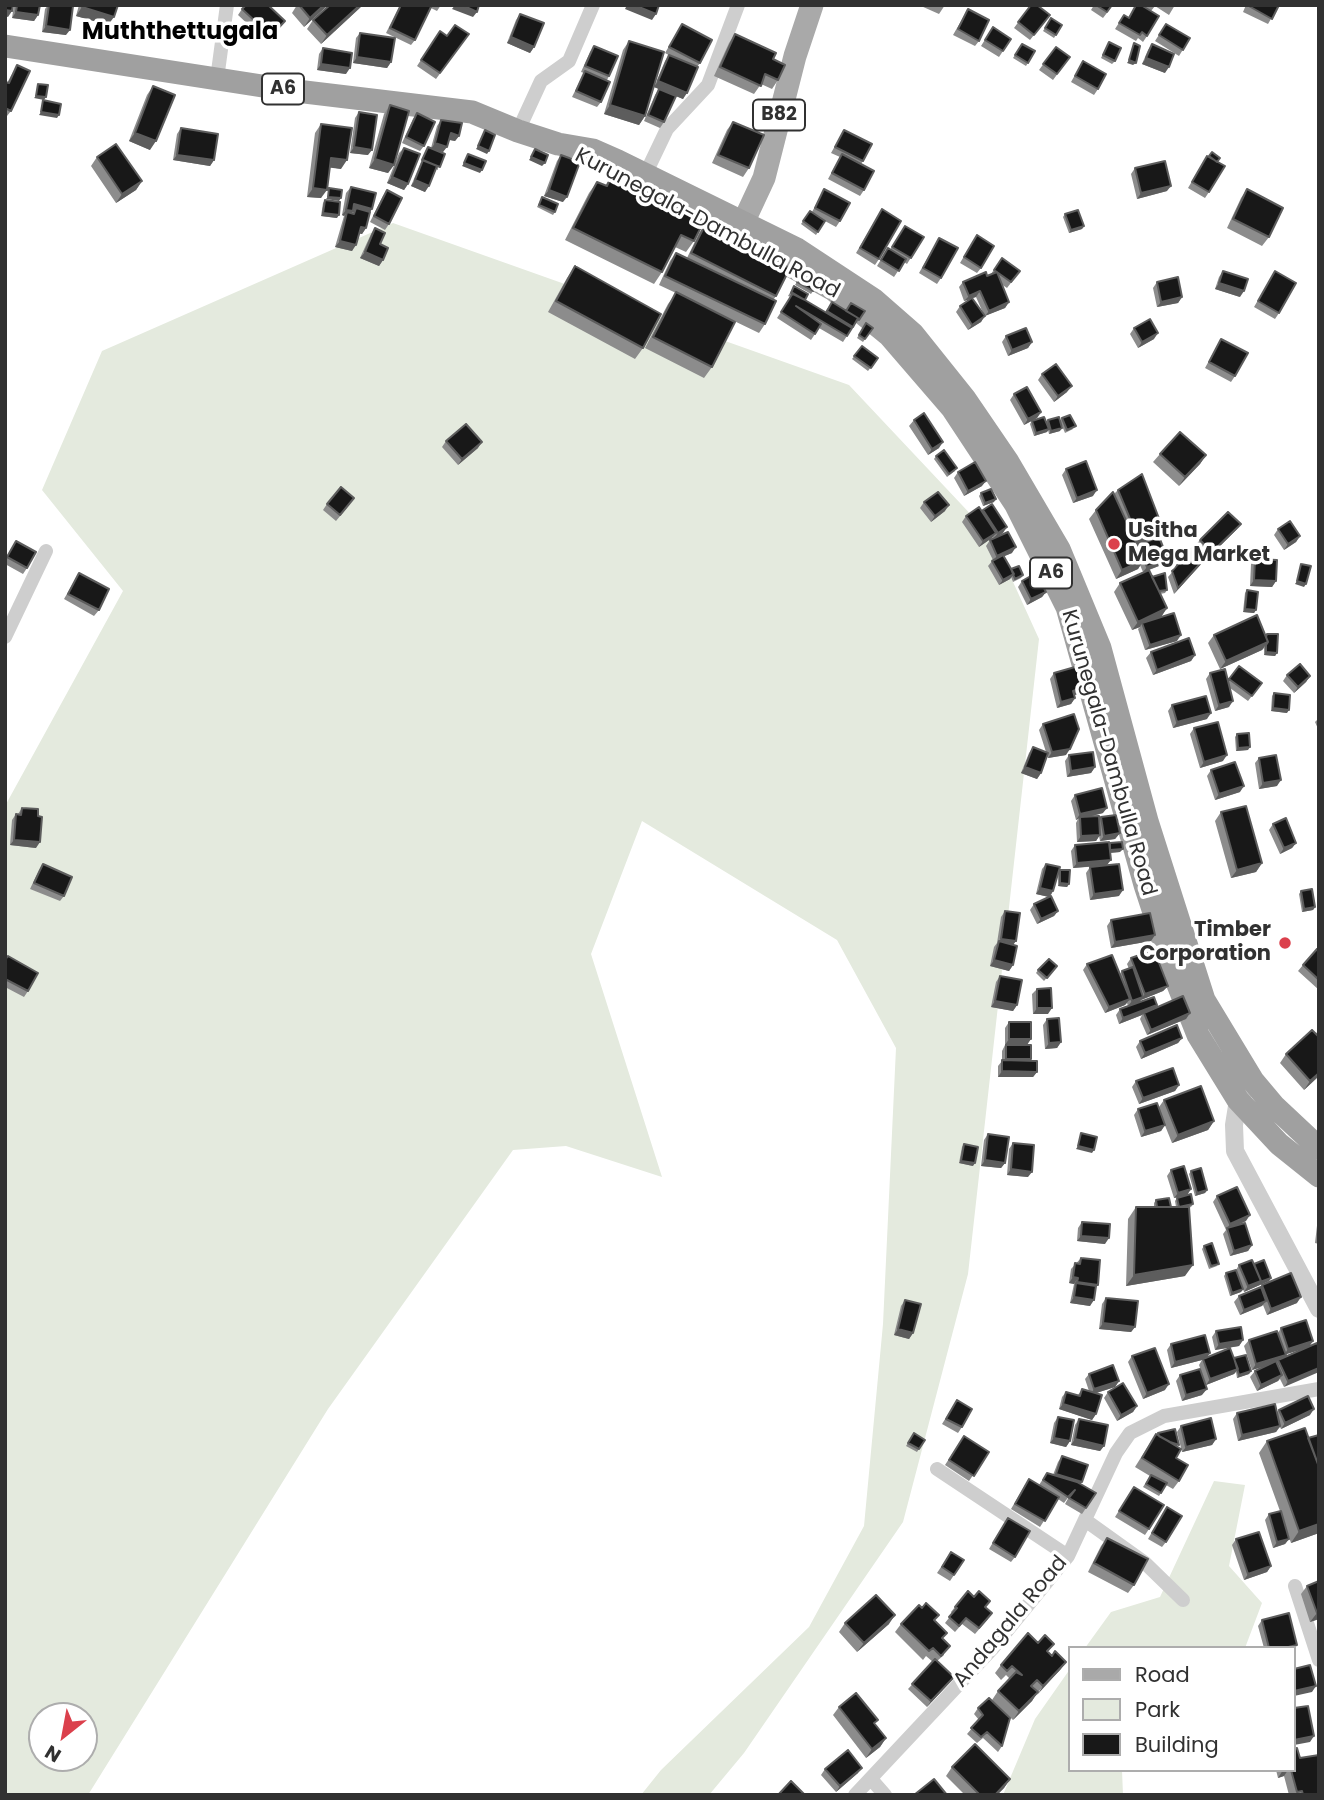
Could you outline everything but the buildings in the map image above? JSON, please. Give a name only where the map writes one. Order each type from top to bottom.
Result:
[{"type":"highway","name":"Kurunegala-Dambulla Road","points":[[5,46],[217,79],[472,112],[558,144],[593,150],[828,267],[873,299],[913,334],[990,435],[1046,523],[1073,576],[1100,648],[1147,821],[1204,1000],[1253,1081],[1274,1106],[1319,1148]]},
{"type":"highway","name":"Kurunegala-Dambulla Road","points":[[558,144],[584,161],[695,215],[834,289],[889,335],[952,408],[1016,505],[1067,607],[1145,886],[1175,977],[1198,1035],[1238,1100],[1279,1144],[1319,1176]]},
{"type":"main road","name":"B82","points":[[743,223],[764,177],[795,56],[812,5]]},
{"type":"street","points":[[217,79],[227,5]]},
{"type":"street","points":[[518,131],[541,81],[569,61],[593,5]]},
{"type":"street","points":[[645,175],[667,129],[708,85],[738,5]]},
{"type":"street","points":[[5,636],[46,551]]},
{"type":"street","points":[[1253,1081],[1238,1100],[1234,1125],[1235,1151],[1319,1309]]},
{"type":"street","name":"Andagala Road","points":[[855,1795],[992,1649],[1068,1556],[1116,1453],[1130,1433],[1164,1416],[1319,1389]]},
{"type":"street","points":[[937,1469],[1068,1556]]},
{"type":"street","points":[[1085,1520],[1144,1563],[1182,1600]]},
{"type":"street","points":[[1295,1586],[1319,1660]]},
{"type":"street","points":[[871,1779],[885,1795]]},
{"type":"green space","points":[[393,223],[849,385],[993,538],[1039,639],[968,1274],[903,1522],[744,1753],[709,1795],[641,1795],[661,1770],[809,1627],[864,1526],[883,1324],[896,1048],[837,940],[642,821],[591,954],[662,1177],[566,1146],[513,1150],[328,1409],[88,1795],[5,1795],[5,806],[123,591],[42,490],[102,351]]},
{"type":"green space","points":[[1214,1481],[1245,1485],[1229,1566],[1262,1603],[1246,1646],[1086,1646],[1111,1612],[1160,1597]]},
{"type":"green space","points":[[1068,1672],[1068,1772],[1122,1772],[1123,1795],[1003,1795],[1035,1719]]},
{"type":"place","name":"Usitha Mega Market","points":[[1114,544]]},
{"type":"place","name":"Timber Corporation","points":[[1285,943]]},
{"type":"district","name":"Muththettugala","points":[[180,33]]}]
